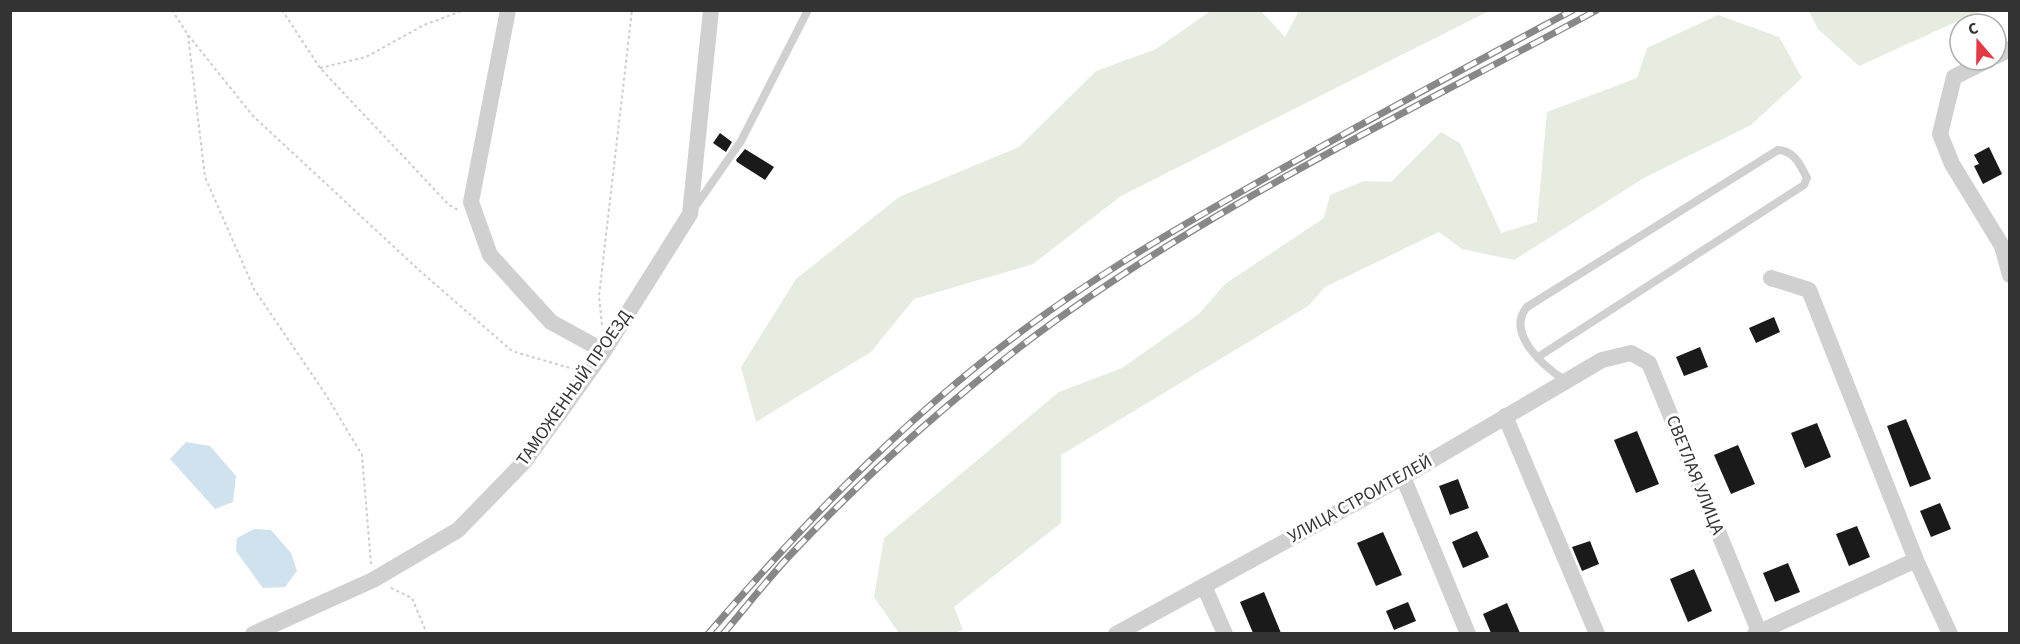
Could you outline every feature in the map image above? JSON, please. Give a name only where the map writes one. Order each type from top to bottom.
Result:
[{"type":"street","points":[[508,10],[471,202],[490,255],[550,322],[604,351]]},
{"type":"street","name":"ТАМОЖЕННЫЙ ПРОЕЗД","points":[[253,633],[373,580],[458,530],[525,461],[604,351],[690,214],[711,10]]},
{"type":"street","points":[[1964,72],[1954,77],[1940,134],[1952,164],[2002,246],[2010,275]]},
{"type":"street","points":[[1771,278],[1809,290],[1916,560],[1950,633]]},
{"type":"street","name":"СВЕТЛАЯ УЛИЦА","points":[[1602,360],[1631,353],[1649,363],[1758,633]]},
{"type":"street","name":"УЛИЦА СТРОИТЕЛЕЙ","points":[[1116,633],[1403,477],[1602,360]]},
{"type":"street","points":[[1505,416],[1598,633]]},
{"type":"street","points":[[1403,477],[1468,633]]},
{"type":"street","points":[[1758,633],[1916,560]]},
{"type":"street","points":[[1204,586],[1224,633]]},
{"type":"lane","points":[[690,214],[708,192],[741,141],[808,10]]},
{"type":"lane","points":[[1538,357],[1804,186],[1807,178],[1796,157],[1786,150],[1778,150],[1527,307],[1519,316],[1518,326],[1523,338],[1547,369],[1566,381]]},
{"type":"path","points":[[172,10],[188,35],[253,116],[420,271],[512,351],[587,374]]},
{"type":"path","points":[[282,10],[320,68],[449,205],[479,224]]},
{"type":"path","points":[[320,68],[366,57],[424,25],[464,10]]},
{"type":"path","points":[[604,351],[599,296],[632,10]]},
{"type":"path","points":[[188,35],[205,177],[254,290],[326,395],[362,454],[373,580],[412,598],[427,633]]},
{"type":"shaded area","points":[[1212,10],[1261,11],[1285,37],[1299,11],[1489,11],[1121,196],[1033,264],[914,299],[871,352],[756,422],[741,367],[796,279],[899,197],[1019,147],[1096,71],[1156,49]]},
{"type":"shaded area","points":[[1809,11],[1980,11],[1948,12],[1948,26],[1859,66],[1818,29]]},
{"type":"shaded area","points":[[1718,15],[1779,37],[1802,78],[1751,125],[1644,178],[1514,260],[1462,249],[1439,232],[1325,287],[1308,306],[1061,455],[1061,523],[954,607],[963,630],[953,633],[899,633],[874,597],[884,538],[1059,392],[1122,368],[1199,314],[1225,284],[1324,218],[1330,195],[1364,181],[1391,182],[1441,132],[1460,143],[1501,233],[1537,222],[1547,112],[1637,78],[1647,48]]},
{"type":"water","points":[[186,442],[210,446],[236,476],[233,502],[215,509],[170,459]]},
{"type":"water","points":[[254,529],[271,530],[291,553],[297,571],[285,587],[263,588],[236,551],[237,538]]},
{"type":"building","points":[[720,133],[732,142],[726,152],[713,143]]},
{"type":"building","points":[[1989,147],[2002,174],[1983,184],[1974,166],[1979,164],[1974,155]]},
{"type":"building","points":[[745,149],[774,167],[765,180],[737,162],[736,160]]},
{"type":"building","points":[[1774,317],[1780,332],[1756,343],[1749,328]]},
{"type":"building","points":[[1700,347],[1708,367],[1684,376],[1676,357]]},
{"type":"building","points":[[1906,419],[1931,479],[1910,487],[1887,426]]},
{"type":"building","points":[[1817,423],[1831,457],[1805,468],[1791,433]]},
{"type":"building","points":[[1637,431],[1659,484],[1636,493],[1614,440]]},
{"type":"building","points":[[1738,445],[1755,484],[1731,494],[1714,455]]},
{"type":"building","points":[[1458,479],[1469,508],[1450,515],[1439,486]]},
{"type":"building","points":[[1940,503],[1951,529],[1931,537],[1920,511]]},
{"type":"building","points":[[1857,526],[1870,557],[1849,566],[1836,534]]},
{"type":"building","points":[[1477,531],[1489,557],[1463,568],[1452,542]]},
{"type":"building","points":[[1383,532],[1402,575],[1376,586],[1357,543]]},
{"type":"building","points":[[1590,541],[1599,564],[1582,571],[1572,547]]},
{"type":"building","points":[[1788,563],[1800,592],[1775,602],[1763,573]]},
{"type":"building","points":[[1694,569],[1712,611],[1688,622],[1670,579]]},
{"type":"building","points":[[1264,592],[1281,633],[1253,633],[1240,602]]},
{"type":"building","points":[[1408,602],[1416,621],[1394,630],[1386,611]]},
{"type":"building","points":[[1507,603],[1520,633],[1491,633],[1483,614]]},
{"type":"railway","points":[[708,634],[779,554],[853,477],[931,404],[1042,316],[1128,259],[1216,206],[1573,10]]},
{"type":"railway","points":[[723,634],[785,561],[875,471],[990,371],[1086,299],[1156,253],[1301,168],[1597,10]]}]
